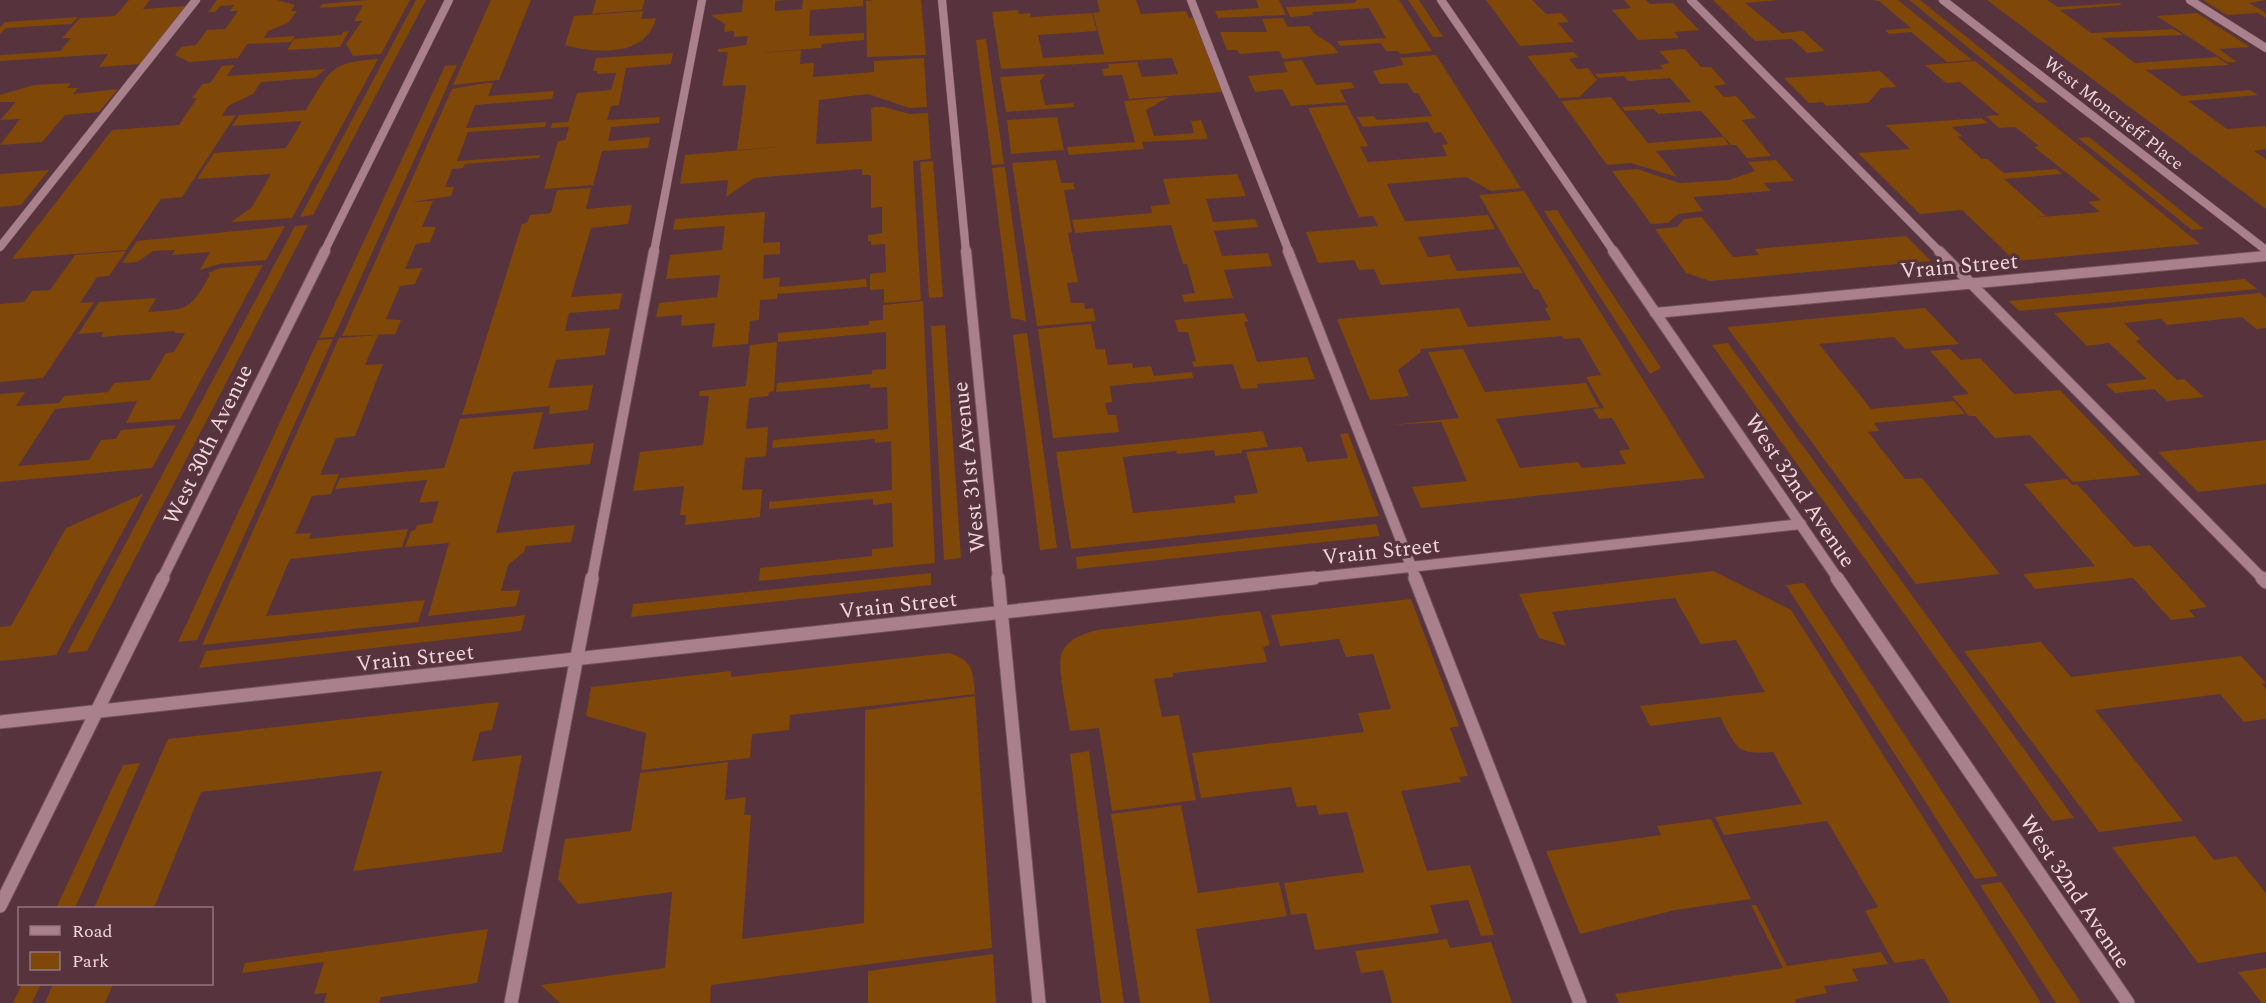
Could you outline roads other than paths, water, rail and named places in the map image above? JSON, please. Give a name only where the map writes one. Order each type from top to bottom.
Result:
[{"type":"street","points":[[0,247],[196,0]]},
{"type":"street","name":"West 30th Avenue","points":[[0,906],[449,0]]},
{"type":"street","points":[[511,1003],[702,0]]},
{"type":"street","name":"West 31st Avenue","points":[[942,0],[1039,1003]]},
{"type":"street","points":[[1191,0],[1580,1003]]},
{"type":"street","name":"West 32nd Avenue","points":[[1441,0],[2128,1003]]},
{"type":"street","points":[[1691,0],[2266,582]]},
{"type":"street","name":"West Moncrieff Place","points":[[1944,0],[2266,250]]},
{"type":"street","points":[[2190,0],[2266,48]]},
{"type":"street","name":"Vrain Street","points":[[1655,313],[2266,256]]},
{"type":"street","name":"Vrain Street","points":[[0,722],[1801,524]]}]
